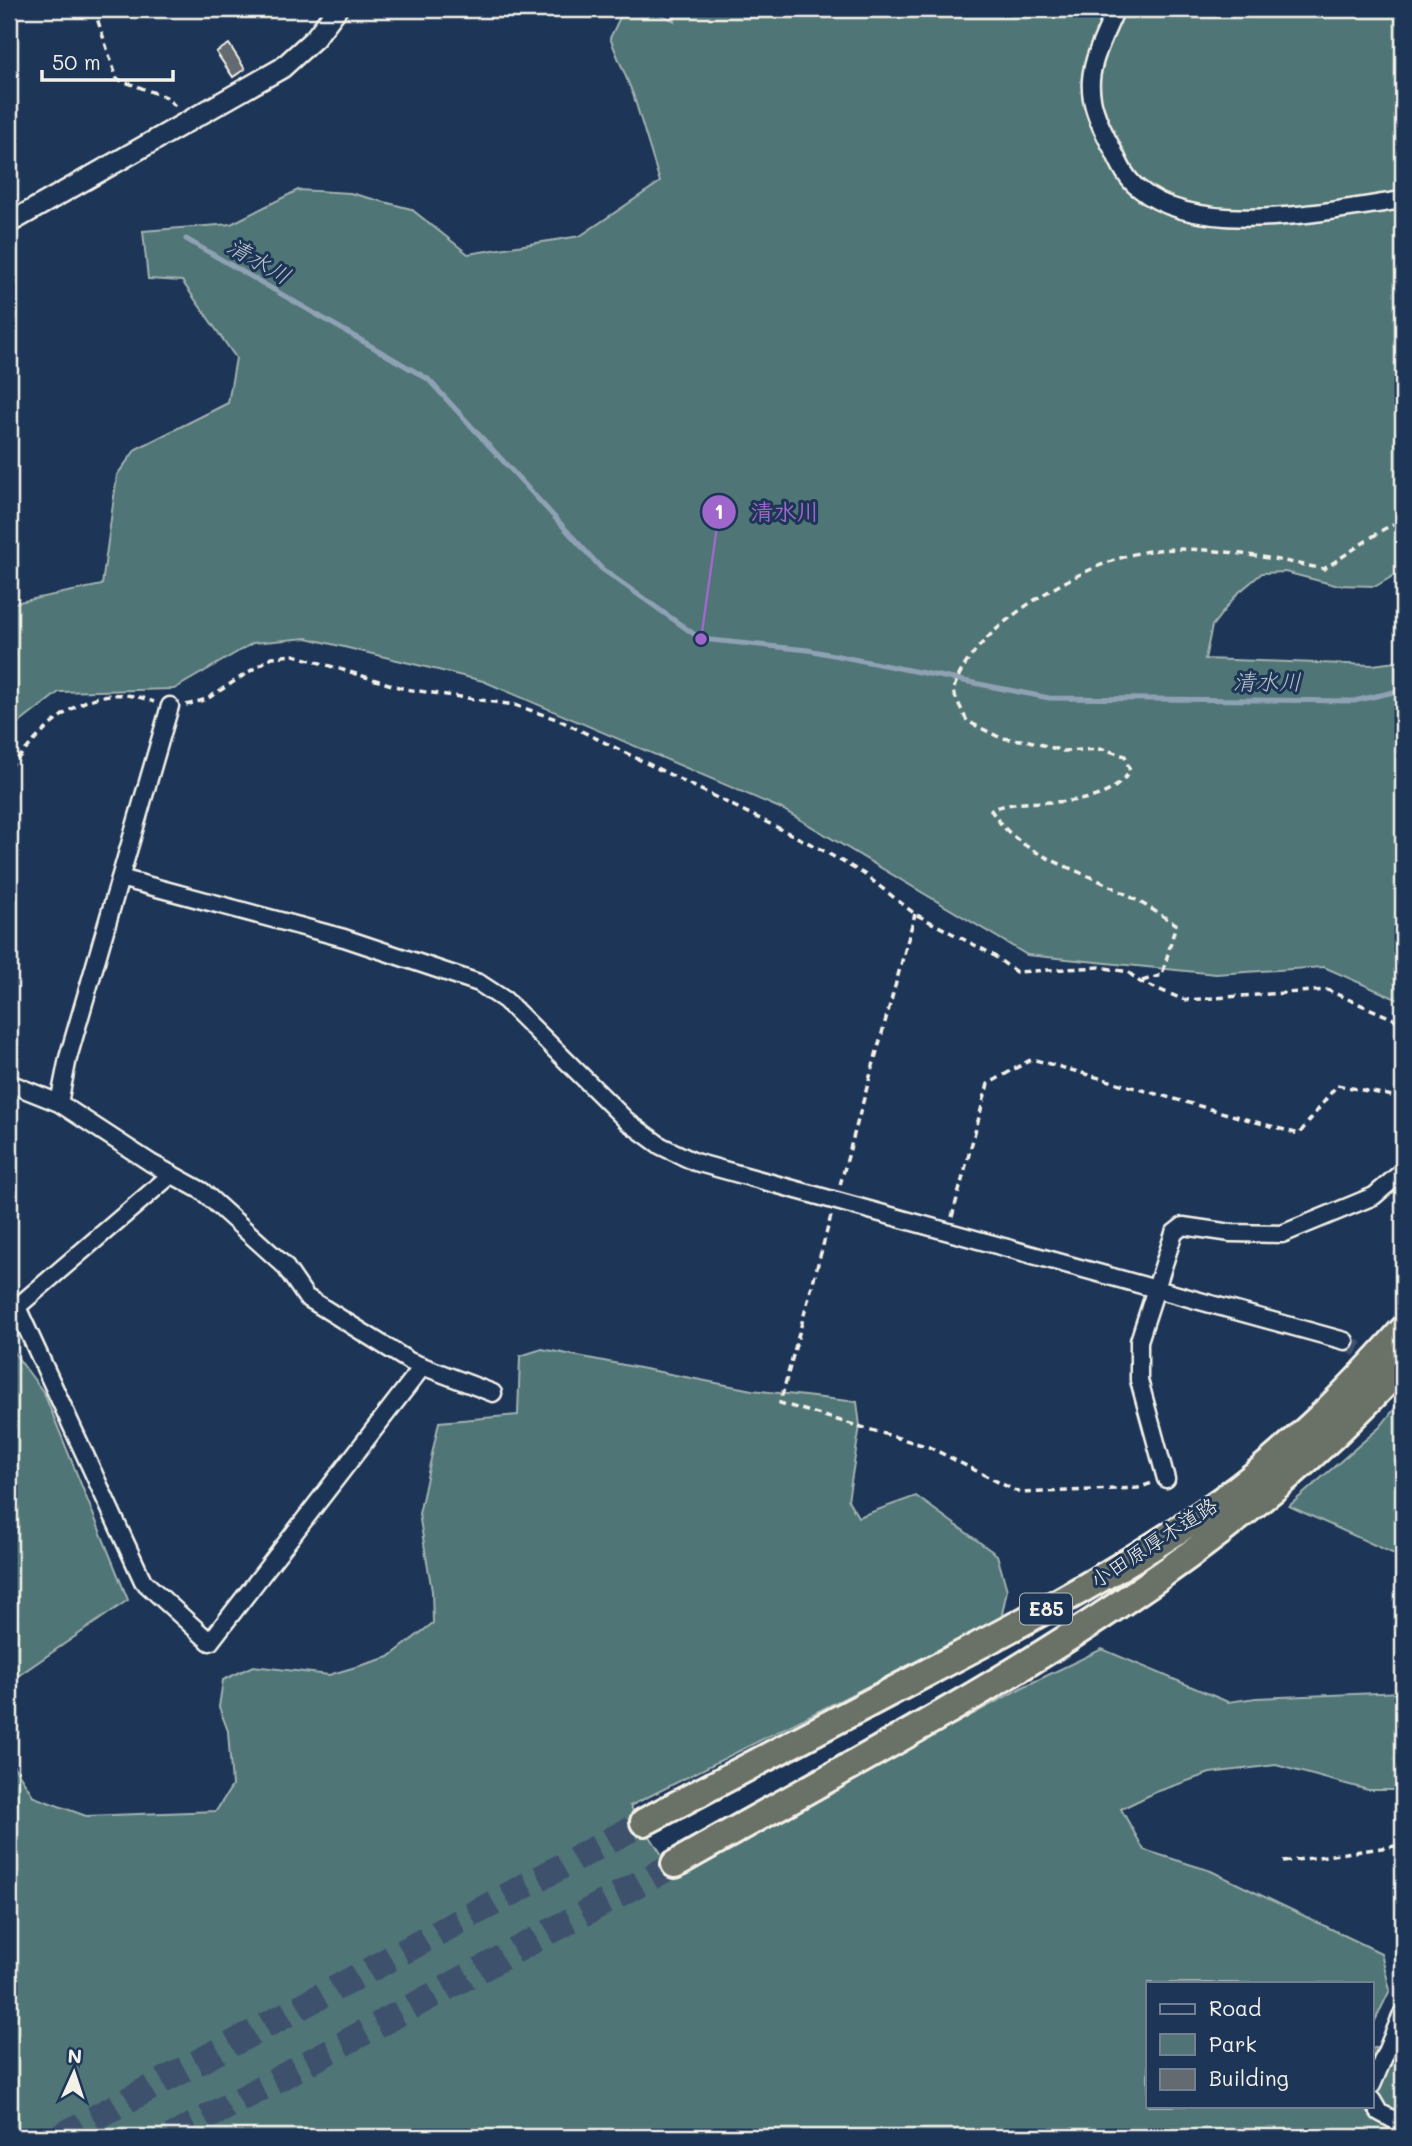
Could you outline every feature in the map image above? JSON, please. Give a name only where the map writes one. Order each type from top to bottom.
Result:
[{"type":"highway","name":"小田原厚木道路","points":[[644,1822],[984,1643],[1163,1540],[1223,1499],[1281,1454],[1350,1389],[1403,1330]]},
{"type":"highway","name":"小田原厚木道路","points":[[675,1864],[1005,1676],[1121,1603],[1240,1519],[1298,1471],[1365,1406],[1403,1364]]},
{"type":"street","points":[[9,223],[282,68],[316,38],[337,9]]},
{"type":"street","points":[[1116,9],[1092,62],[1089,86],[1093,112],[1128,178],[1147,194],[1183,209],[1270,219],[1403,200]]},
{"type":"street","points":[[59,1103],[68,1058],[170,706]]},
{"type":"street","points":[[120,878],[344,938],[479,983],[505,1000],[628,1122],[661,1146],[695,1162],[1345,1340]]},
{"type":"street","points":[[9,1083],[59,1103],[202,1191],[284,1265],[306,1297],[409,1361],[493,1392]]},
{"type":"street","points":[[1166,1479],[1139,1380],[1139,1341],[1174,1233],[1183,1226],[1231,1233],[1282,1234],[1374,1196],[1403,1171]]},
{"type":"street","points":[[172,1174],[17,1307],[143,1581],[210,1642],[423,1366]]},
{"type":"street","points":[[1374,2080],[1403,2012]]},
{"type":"street","points":[[1374,2102],[1388,2119],[1403,2125]]},
{"type":"path","points":[[94,9],[117,79],[166,97],[188,123]]},
{"type":"path","points":[[1140,982],[1162,975],[1176,924],[1133,897],[1062,867],[1029,848],[1002,828],[991,810],[1009,802],[1039,805],[1083,800],[1123,782],[1130,771],[1125,756],[1103,750],[1063,751],[1029,741],[1001,738],[967,720],[953,692],[955,681],[980,642],[1020,608],[1088,572],[1128,556],[1172,550],[1267,557],[1324,569],[1384,529],[1403,520]]},
{"type":"path","points":[[9,768],[55,719],[95,698],[113,693],[127,693],[170,706],[207,699],[272,657],[294,655],[405,689],[515,705],[559,720],[817,847],[864,874],[915,914],[990,953],[1016,972],[1100,967],[1128,972],[1140,982],[1185,1000],[1327,990],[1403,1023]]},
{"type":"path","points":[[915,914],[780,1403],[929,1447],[1020,1493],[1138,1488],[1166,1479]]},
{"type":"path","points":[[948,1232],[988,1084],[1032,1059],[1299,1134],[1337,1085],[1403,1098]]},
{"type":"path","points":[[1283,1862],[1403,1845]]},
{"type":"green space","points":[[624,9],[648,9],[675,21],[676,9],[1403,9],[1403,570],[1376,586],[1335,585],[1285,572],[1262,573],[1237,594],[1212,626],[1205,659],[1373,665],[1403,661],[1403,1002],[1324,967],[1216,974],[1027,955],[782,809],[483,681],[307,638],[253,643],[174,689],[59,692],[9,731],[9,604],[102,585],[117,475],[136,449],[228,403],[236,358],[182,281],[148,279],[143,231],[231,224],[298,190],[350,193],[411,209],[468,254],[580,236],[660,182],[633,94],[610,38]]},
{"type":"green space","points":[[9,1346],[44,1393],[128,1600],[9,1682]]},
{"type":"green space","points":[[542,1349],[752,1390],[857,1402],[860,1426],[848,1500],[858,1517],[916,1496],[997,1555],[1007,1590],[1001,1619],[630,1806],[676,1876],[1021,1688],[1102,1649],[1228,1702],[1256,1698],[1403,1692],[1403,1790],[1368,1790],[1276,1765],[1210,1773],[1156,1792],[1121,1809],[1144,1850],[1211,1871],[1381,1953],[1390,1990],[1374,2023],[1374,1982],[1146,1982],[1146,2108],[1374,2108],[1374,2048],[1403,2037],[1403,2137],[9,2137],[9,1759],[34,1797],[86,1816],[216,1811],[232,1786],[228,1731],[219,1707],[223,1680],[253,1666],[329,1675],[389,1657],[433,1623],[432,1591],[419,1514],[439,1422],[518,1415],[520,1356]]},
{"type":"green space","points":[[1403,1398],[1403,1558],[1289,1506],[1380,1427]]},
{"type":"building","points":[[229,44],[245,69],[233,77],[216,52]]},
{"type":"waterway","name":"清水川","points":[[186,239],[428,379],[602,569],[701,639],[808,650],[1049,698],[1354,701],[1403,690]]},
{"type":"tunnel","points":[[1345,1341],[1381,1364]]},
{"type":"tunnel","points":[[59,2137],[644,1822]]},
{"type":"tunnel","points":[[171,2137],[675,1864]]},
{"type":"place","name":"清水川","points":[[701,639]]}]
